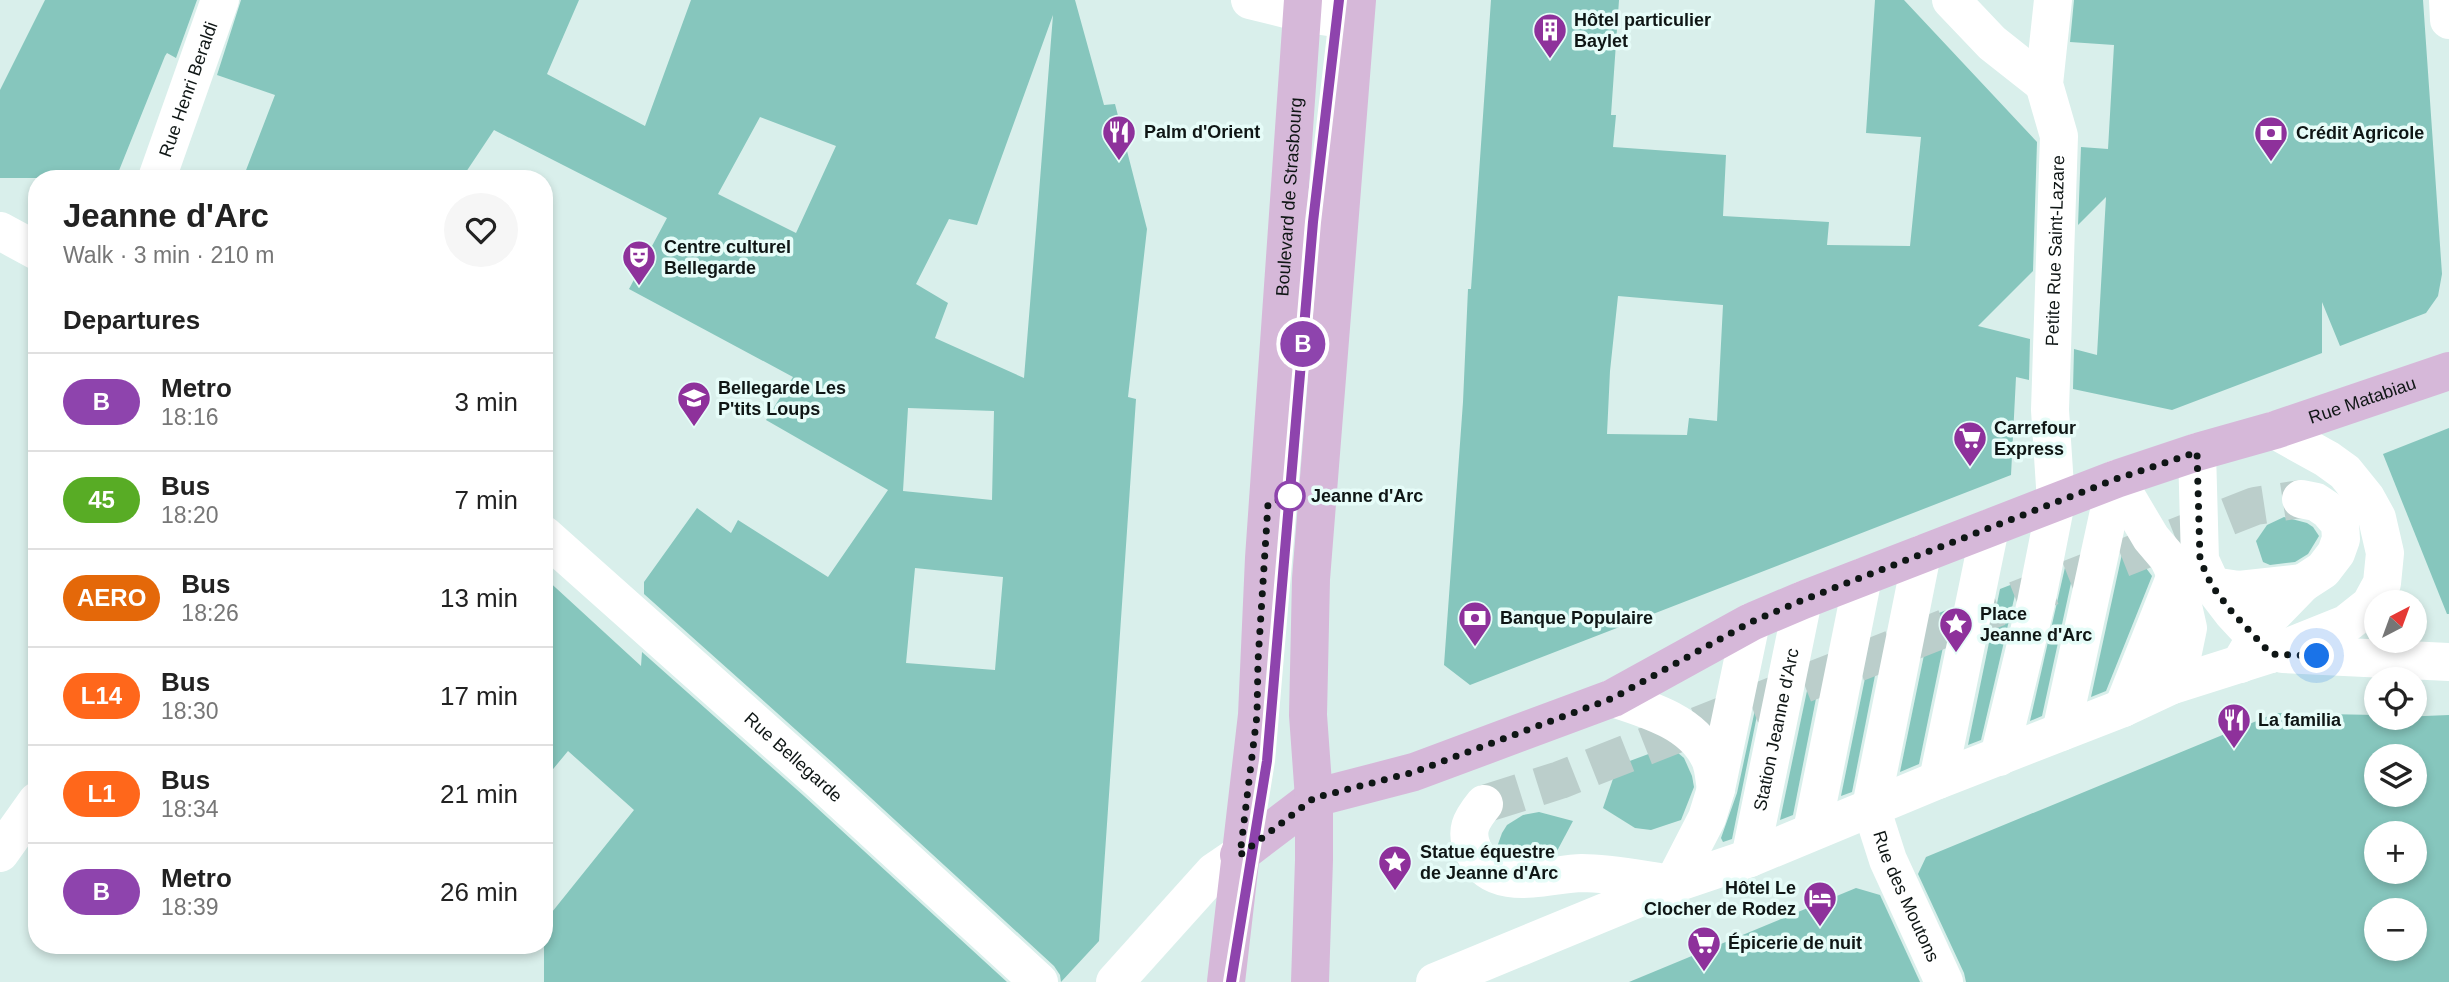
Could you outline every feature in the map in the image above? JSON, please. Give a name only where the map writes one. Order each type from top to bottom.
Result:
[{"type":"main road","name":"Boulevard de Strasbourg","points":[[1233,977],[1240,855],[1257,715],[1264,558],[1303,7]]},
{"type":"main road","points":[[1310,982],[1314,798],[1308,715],[1311,579],[1356,10]]},
{"type":"main road","name":"Rue Matabiau","points":[[2275,430],[2449,370]]},
{"type":"main road","points":[[1240,855],[1314,798],[1414,772],[1613,698],[1751,622],[1803,600],[2116,479],[2275,430]]},
{"type":"street","name":"Rue Henri Beraldi","points":[[160,170],[220,0]]},
{"type":"street","points":[[1250,0],[1356,10]]},
{"type":"street","points":[[1951,0],[1992,43],[2044,84]]},
{"type":"street","name":"Petite Rue Saint-Lazare","points":[[2053,0],[2044,84],[2059,136],[2050,410],[2056,502]]},
{"type":"street","points":[[2448,0],[2449,20]]},
{"type":"street","points":[[0,231],[28,246]]},
{"type":"street","points":[[1435,982],[1673,884],[1750,858],[2256,652],[2346,624],[2370,605],[2382,583],[2385,553],[2377,518],[2366,498],[2345,472],[2275,430]]},
{"type":"street","points":[[2197,452],[2200,560],[2212,586],[2256,652]]},
{"type":"street","points":[[2116,479],[2151,538],[2168,558],[2176,575],[2188,628],[2182,657],[2170,686]]},
{"type":"street","points":[[2061,732],[2116,479]]},
{"type":"street","points":[[2256,652],[2265,622],[2303,583],[2323,570],[2336,552],[2341,539],[2340,524],[2328,510],[2316,502],[2301,499]]},
{"type":"street","points":[[1999,757],[2036,603],[2056,502]]},
{"type":"street","points":[[1938,780],[1990,528]]},
{"type":"street","name":"Rue Bellegarde","points":[[553,543],[819,780],[1039,982]]},
{"type":"street","points":[[1871,807],[1922,554]]},
{"type":"street","points":[[2123,708],[2176,575]]},
{"type":"street","points":[[1812,831],[1863,577]]},
{"type":"street","points":[[2212,586],[2239,590],[2303,583]]},
{"type":"street","name":"Station Jeanne d'Arc","points":[[1750,858],[1803,600]]},
{"type":"street","points":[[1673,884],[1707,818],[1716,789],[1751,622]]},
{"type":"street","points":[[2256,652],[2449,662]]},
{"type":"street","points":[[1613,698],[1653,710],[1692,735],[1710,758],[1716,789]]},
{"type":"street","points":[[1484,804],[1470,821],[1469,843],[1477,860],[1498,875],[1524,880],[1582,873],[1673,884]]},
{"type":"street","name":"Rue des Moutons","points":[[1871,807],[1888,860],[1944,982]]},
{"type":"street","points":[[0,853],[28,814]]},
{"type":"street","points":[[1115,982],[1214,872],[1240,855]]},
{"type":"building","points":[[45,0],[197,0],[176,58],[167,53],[165,56],[119,170],[28,170],[28,178],[0,178],[0,90]]},
{"type":"building","points":[[241,0],[579,0],[547,74],[645,126],[691,0],[1075,0],[1104,105],[1115,104],[1147,229],[1128,397],[1136,399],[1099,941],[1061,982],[1054,966],[644,594],[644,582],[697,508],[731,533],[738,520],[828,577],[888,490],[766,420],[793,377],[629,289],[667,218],[494,130],[467,170],[246,170],[275,95],[217,75]],"holes":[[[1053,15],[1024,378],[935,338],[948,303],[916,284],[949,219],[977,225]],[[760,117],[836,146],[796,233],[718,194]],[[908,408],[994,411],[992,500],[903,491]],[[915,568],[1003,577],[995,670],[906,663]]]},
{"type":"building","points":[[1491,0],[1619,0],[1611,115],[1616,115],[1613,147],[1726,155],[1723,216],[1829,222],[1827,245],[1910,246],[1921,137],[1866,133],[1875,0],[1904,0],[2037,142],[2033,271],[1978,326],[2030,339],[2029,380],[2016,377],[2011,475],[1470,685],[1444,665],[1463,402],[1468,289],[1471,289]],"holes":[[[1618,296],[1723,305],[1717,421],[1689,418],[1687,435],[1607,434]]]},
{"type":"building","name":"Crédit Agricole","points":[[2074,0],[2423,0],[2442,274],[2438,296],[2426,313],[2340,346],[2322,302],[2322,353],[2172,410],[2073,389],[2074,349],[2097,355],[2106,197],[2078,225],[2081,147],[2108,149],[2114,45],[2070,42]]},
{"type":"building","points":[[2449,428],[2449,614],[2447,614],[2383,454]]},
{"type":"building","points":[[2284,517],[2307,523],[2319,536],[2308,554],[2295,562],[2270,565],[2263,562],[2256,541],[2267,525]]},
{"type":"building","points":[[2125,540],[2152,576],[2106,691],[2091,697]]},
{"type":"building","points":[[2076,560],[2042,716],[2030,721],[2066,563]]},
{"type":"building","points":[[2018,582],[1981,740],[1968,745],[2000,589]]},
{"type":"building","points":[[553,585],[641,666],[642,652],[1007,982],[544,982],[544,954],[553,954],[553,911],[634,810],[568,751],[553,769]]},
{"type":"building","points":[[1951,608],[1919,764],[1900,772],[1932,616]]},
{"type":"building","points":[[1883,635],[1852,792],[1841,796],[1873,639]]},
{"type":"building","points":[[1824,658],[1793,815],[1780,820],[1813,662]]},
{"type":"building","points":[[1764,681],[1732,839],[1723,842],[1721,838],[1737,793],[1761,682]]},
{"type":"building","points":[[2276,713],[2364,715],[2364,730],[2427,730],[2427,716],[2449,715],[2449,982],[1966,982],[1918,874],[1926,857]]},
{"type":"building","points":[[1670,746],[1684,758],[1694,787],[1681,820],[1651,830],[1635,828],[1603,808],[1615,773],[1627,762]]},
{"type":"building","points":[[1539,812],[1573,821],[1554,854],[1523,857],[1512,856],[1499,850],[1497,847],[1507,825],[1523,815]]},
{"type":"building","name":"Hôtel Le Clocher de Rodez","points":[[1856,888],[1880,895],[1920,982],[1629,982]]},
{"type":"tunnel","points":[[1484,804],[1560,780],[2255,506],[2301,499]]},
{"type":"metro line","name":"B","points":[[1231,982],[1267,761],[1313,222],[1339,0]]},
{"type":"place","name":"Hôtel particulier Baylet","points":[[1550,60]]},
{"type":"place","name":"Palm d'Orient","points":[[1119,162]]},
{"type":"place","name":"Crédit Agricole","points":[[2271,163]]},
{"type":"place","name":"Centre culturel Bellegarde","points":[[639,287]]},
{"type":"place","name":"Bellegarde Les P'tits Loups","points":[[694,428]]},
{"type":"place","name":"Carrefour Express","points":[[1970,468]]},
{"type":"place","name":"Jeanne d'Arc","points":[[1290,496]]},
{"type":"place","name":"Banque Populaire","points":[[1475,648]]},
{"type":"place","name":"Place Jeanne d'Arc","points":[[1956,654]]},
{"type":"place","name":"La familia","points":[[2234,750]]},
{"type":"place","name":"Statue équestre de Jeanne d'Arc","points":[[1395,892]]},
{"type":"place","name":"Hôtel Le Clocher de Rodez","points":[[1820,928]]},
{"type":"place","name":"Épicerie de nuit","points":[[1704,973]]},
{"type":"route","points":[[1290,496],[1268,504],[1257,715],[1240,855],[1314,798],[1414,772],[1613,698],[1751,622],[1803,600],[2116,479],[2197,452],[2200,560],[2212,586],[2271,654],[2317,656]]}]
